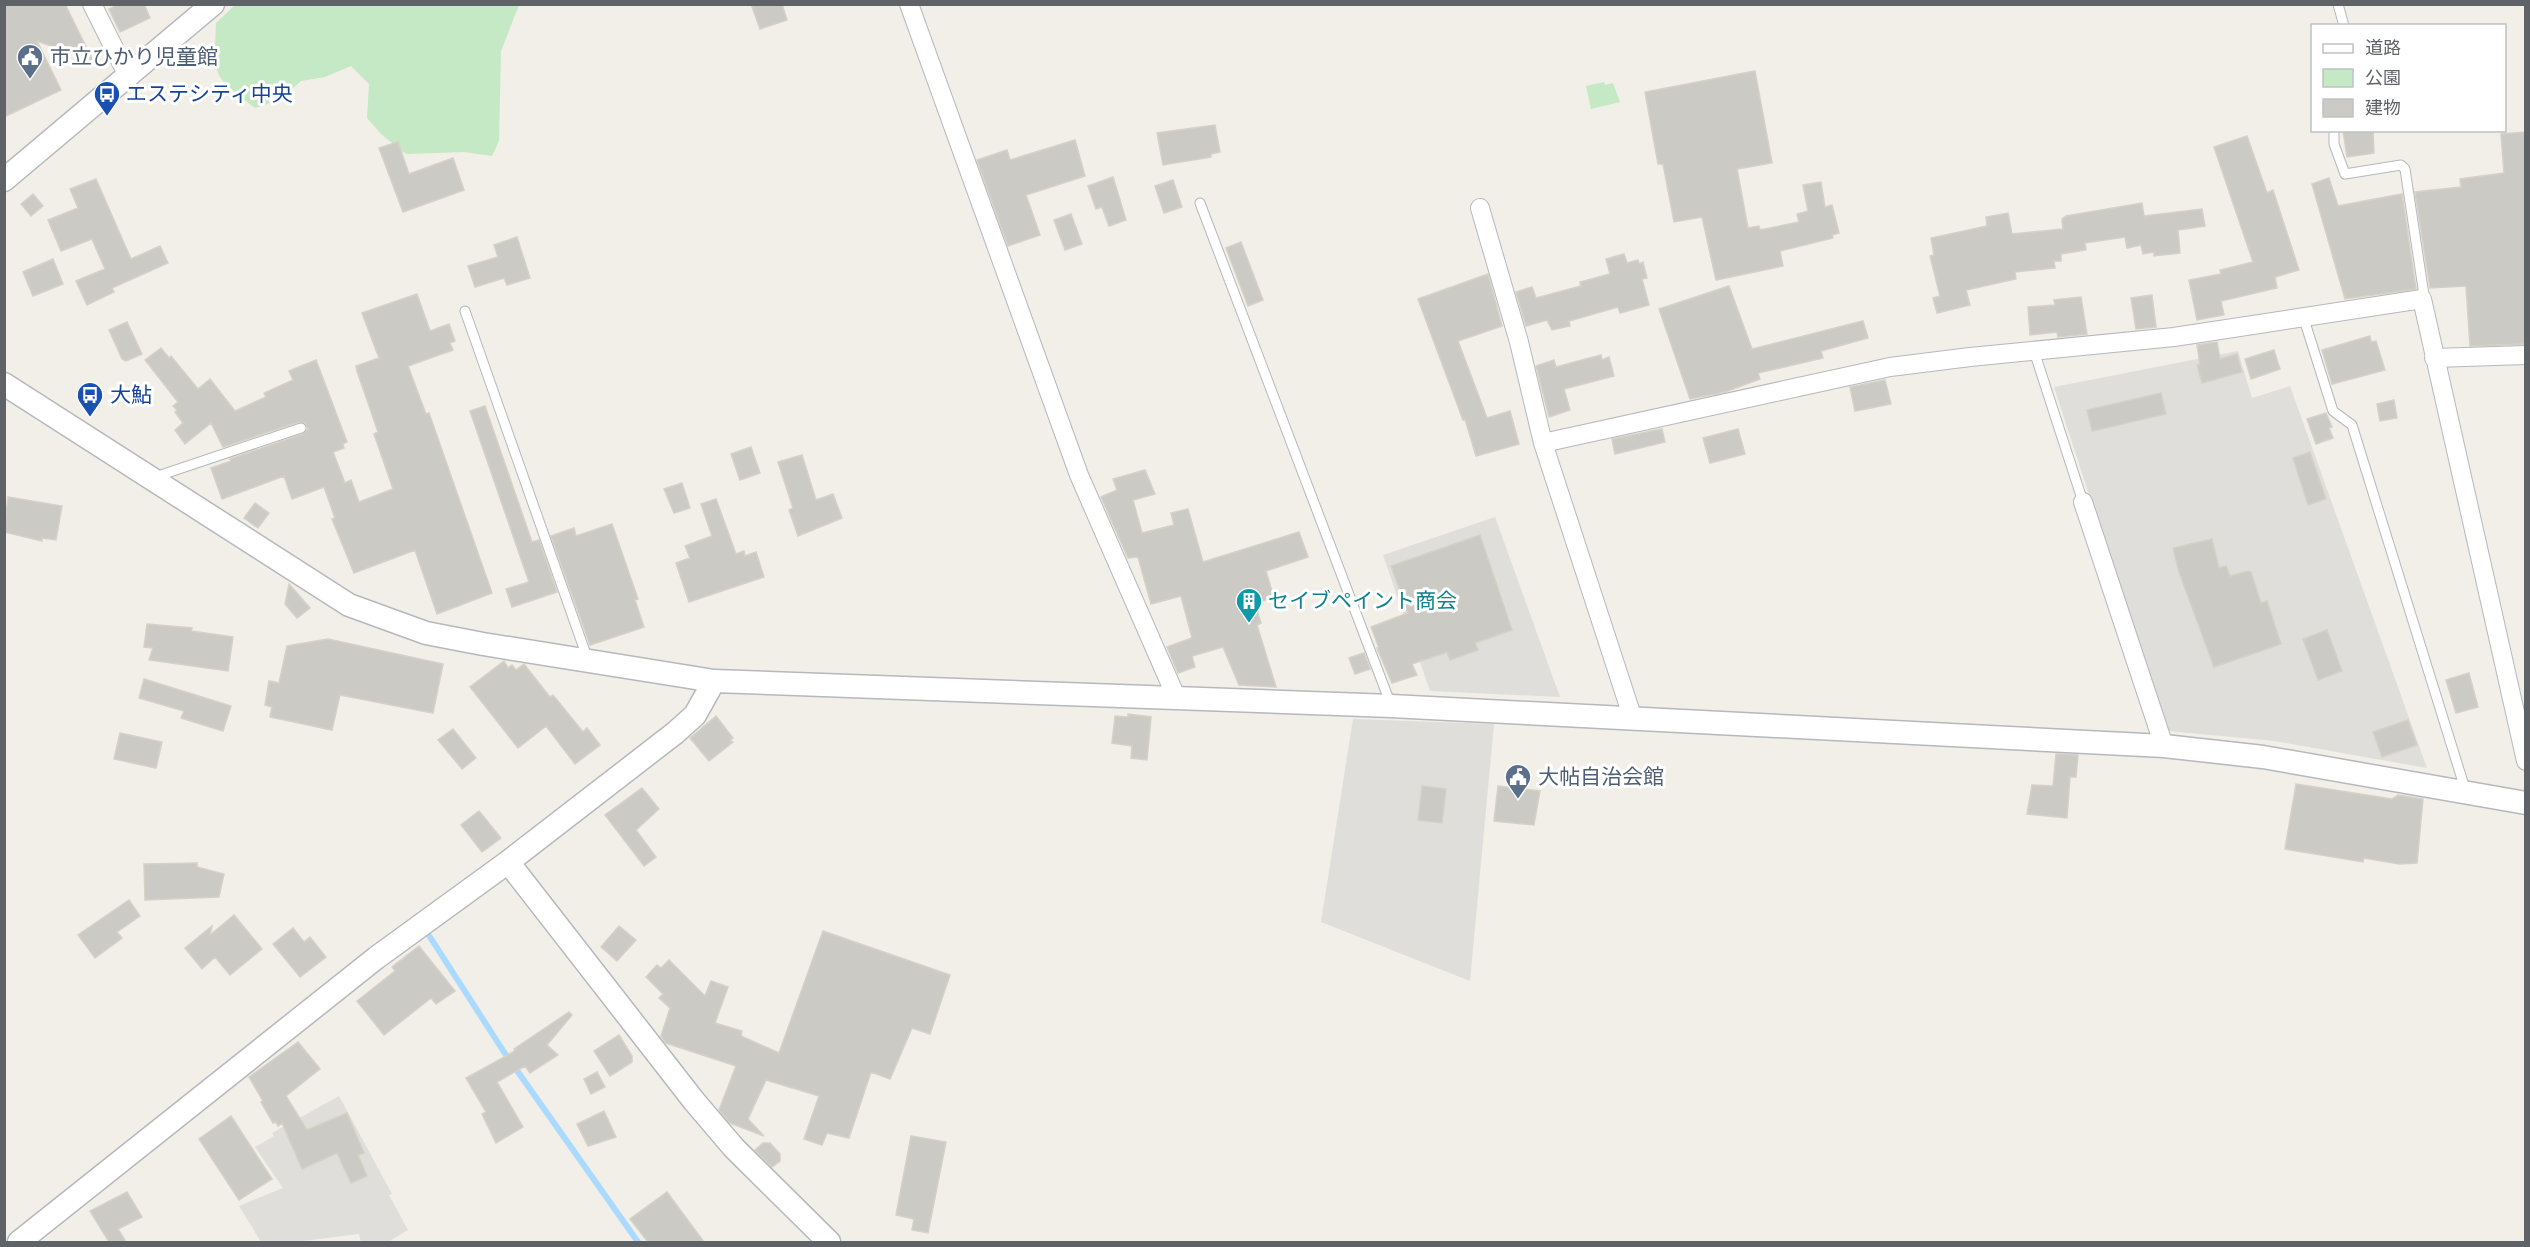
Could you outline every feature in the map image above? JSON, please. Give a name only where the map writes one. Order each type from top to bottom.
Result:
[{"type":"street","points":[[92,4],[129,78]]},
{"type":"street","points":[[4,180],[129,78],[213,4]]},
{"type":"street","points":[[909,4],[1079,475],[1177,699]]},
{"type":"street","points":[[1480,208],[1520,342],[1543,443],[1633,719]]},
{"type":"street","points":[[1543,443],[1834,378],[1935,361],[2174,337],[2422,299],[2526,760]]},
{"type":"street","points":[[2434,358],[2526,356]]},
{"type":"street","points":[[4,384],[153,478],[307,580],[350,605],[382,619],[426,633],[588,662],[714,681],[1391,706],[2164,746],[2262,757],[2526,802]]},
{"type":"street","points":[[2083,502],[2164,746]]},
{"type":"street","points":[[19,1242],[376,958],[508,862],[695,715],[714,681]]},
{"type":"street","points":[[508,862],[694,1101],[734,1148],[829,1242]]},
{"type":"lane","points":[[2338,4],[2343,24]]},
{"type":"lane","points":[[2334,132],[2334,144],[2345,174],[2401,165],[2405,169],[2424,295],[2422,299]]},
{"type":"lane","points":[[1200,203],[1391,706]]},
{"type":"lane","points":[[465,311],[588,662]]},
{"type":"lane","points":[[2303,316],[2332,411],[2352,425],[2466,793]]},
{"type":"lane","points":[[2034,351],[2083,502]]},
{"type":"lane","points":[[153,478],[301,428]]},
{"type":"shaded area","points":[[2238,351],[2252,398],[2290,386],[2427,768],[2274,741],[2169,731],[2159,710],[2054,387]]},
{"type":"shaded area","points":[[1495,517],[1560,697],[1430,691],[1383,555]]},
{"type":"shaded area","points":[[1353,719],[1494,724],[1470,981],[1321,922]]},
{"type":"shaded area","points":[[339,1096],[392,1194],[389,1195],[408,1230],[388,1242],[361,1242],[359,1234],[294,1242],[261,1242],[239,1206],[283,1188],[255,1147],[274,1136],[272,1133]]},
{"type":"green space","points":[[235,5],[519,5],[501,51],[499,141],[492,156],[464,152],[406,154],[381,134],[367,118],[369,84],[351,66],[325,77],[301,81],[280,100],[255,108],[223,81],[216,65],[216,23]]},
{"type":"green space","points":[[1604,82],[1605,85],[1613,83],[1620,102],[1591,109],[1586,86]]},
{"type":"building","points":[[4,4],[65,4],[93,61],[37,41],[61,90],[4,117]]},
{"type":"building","points":[[120,4],[144,4],[150,18],[120,32],[109,9]]},
{"type":"building","points":[[751,4],[782,4],[787,20],[760,29]]},
{"type":"building","points":[[1755,71],[1772,163],[1737,169],[1748,228],[1759,226],[1760,230],[1799,222],[1797,214],[1808,211],[1803,185],[1821,182],[1825,207],[1832,205],[1839,233],[1832,235],[1833,238],[1780,251],[1783,266],[1716,280],[1702,217],[1674,222],[1663,164],[1658,164],[1645,92]]},
{"type":"building","points":[[1215,125],[1220,152],[1211,154],[1211,157],[1163,165],[1157,133]]},
{"type":"building","points":[[2343,132],[2373,132],[2374,153],[2347,157]]},
{"type":"building","points":[[2526,132],[2526,344],[2470,346],[2466,286],[2430,288],[2415,192],[2461,187],[2460,179],[2504,173],[2501,134]]},
{"type":"building","points":[[2247,136],[2267,193],[2273,190],[2299,270],[2275,277],[2277,288],[2221,301],[2224,315],[2197,320],[2189,280],[2221,274],[2220,270],[2253,262],[2214,147]]},
{"type":"building","points":[[1075,140],[1085,176],[1026,195],[1040,235],[1008,246],[977,160],[1007,150],[1010,160]]},
{"type":"building","points":[[398,142],[409,174],[453,158],[464,190],[403,212],[379,148]]},
{"type":"building","points":[[1113,177],[1126,220],[1109,226],[1102,207],[1096,209],[1088,186]]},
{"type":"building","points":[[2329,178],[2338,206],[2402,194],[2416,289],[2345,299],[2312,184]]},
{"type":"building","points":[[96,179],[131,259],[160,246],[168,263],[112,288],[114,292],[87,305],[76,281],[105,269],[92,239],[61,251],[48,220],[78,208],[70,189]]},
{"type":"building","points":[[1173,180],[1182,207],[1164,213],[1155,186]]},
{"type":"building","points":[[33,194],[43,206],[31,216],[21,204]]},
{"type":"building","points":[[2142,203],[2144,216],[2202,209],[2205,226],[2178,230],[2180,253],[2154,256],[2154,252],[2143,254],[2141,245],[2127,248],[2125,237],[2085,243],[2086,250],[2061,254],[2061,261],[2054,261],[2055,268],[2015,272],[2016,279],[1966,290],[1970,305],[1937,313],[1933,298],[1940,296],[1930,256],[1934,255],[1931,238],[1987,226],[1986,217],[2008,213],[2012,234],[2063,229],[2062,219],[2066,216]]},
{"type":"building","points":[[1071,214],[1082,244],[1065,250],[1054,220]]},
{"type":"building","points":[[517,237],[530,278],[507,285],[504,278],[475,287],[468,266],[498,257],[494,245]]},
{"type":"building","points":[[1241,242],[1263,300],[1248,306],[1226,248]]},
{"type":"building","points":[[1624,254],[1627,263],[1638,260],[1639,264],[1643,262],[1647,278],[1642,279],[1649,305],[1620,313],[1618,307],[1569,321],[1570,326],[1552,330],[1547,320],[1526,326],[1516,292],[1532,287],[1536,298],[1581,286],[1580,282],[1610,274],[1606,259]]},
{"type":"building","points":[[53,259],[63,284],[33,296],[23,272]]},
{"type":"building","points":[[1488,274],[1502,326],[1458,341],[1487,418],[1510,411],[1519,444],[1476,456],[1465,419],[1463,420],[1418,299]]},
{"type":"building","points":[[1729,286],[1752,349],[1863,321],[1868,338],[1821,351],[1823,358],[1758,373],[1760,379],[1725,392],[1690,399],[1659,309]]},
{"type":"building","points":[[417,294],[430,331],[449,324],[455,341],[450,343],[453,350],[408,366],[426,414],[429,413],[492,593],[437,614],[415,550],[354,573],[332,519],[335,518],[324,487],[292,499],[284,476],[222,499],[211,468],[231,461],[230,459],[303,434],[308,429],[305,423],[299,422],[223,447],[211,423],[185,444],[175,430],[183,423],[173,406],[178,402],[145,360],[161,348],[169,358],[171,356],[198,389],[210,379],[235,411],[266,397],[264,393],[293,380],[289,371],[316,360],[347,442],[343,444],[344,448],[333,452],[345,483],[351,480],[359,502],[393,489],[374,434],[378,432],[356,366],[379,358],[362,313]]},
{"type":"building","points":[[2152,295],[2156,327],[2136,329],[2131,298]]},
{"type":"building","points":[[2081,297],[2087,334],[2058,337],[2057,332],[2030,335],[2028,307],[2055,305],[2054,300]]},
{"type":"building","points":[[127,322],[142,354],[126,361],[122,359],[109,330]]},
{"type":"building","points":[[2370,336],[2371,342],[2376,341],[2385,370],[2332,384],[2322,350]]},
{"type":"building","points":[[2217,342],[2220,359],[2237,354],[2242,372],[2202,383],[2197,365],[2200,364],[2197,345]]},
{"type":"building","points":[[2274,350],[2280,369],[2251,379],[2245,359]]},
{"type":"building","points":[[1601,355],[1602,360],[1609,357],[1614,376],[1564,389],[1570,410],[1549,417],[1536,366],[1554,360],[1556,367]]},
{"type":"building","points":[[1885,380],[1891,404],[1855,411],[1850,387]]},
{"type":"building","points":[[2161,393],[2166,414],[2092,431],[2087,410]]},
{"type":"building","points":[[2394,400],[2397,418],[2380,421],[2377,404]]},
{"type":"building","points":[[485,406],[532,542],[539,540],[557,592],[512,607],[506,589],[529,582],[470,411]]},
{"type":"building","points":[[2326,413],[2332,427],[2329,428],[2333,438],[2316,444],[2307,419]]},
{"type":"building","points":[[1662,429],[1665,442],[1615,454],[1612,439]]},
{"type":"building","points":[[1738,429],[1745,454],[1710,463],[1703,438]]},
{"type":"building","points":[[751,447],[760,473],[740,480],[731,454]]},
{"type":"building","points":[[2310,452],[2326,499],[2308,505],[2293,458]]},
{"type":"building","points":[[802,455],[816,500],[833,494],[842,518],[798,536],[789,510],[793,508],[778,462]]},
{"type":"building","points":[[1145,470],[1155,494],[1133,500],[1142,533],[1174,525],[1171,513],[1188,509],[1203,562],[1299,532],[1308,557],[1266,571],[1274,598],[1255,603],[1261,623],[1257,625],[1276,687],[1239,685],[1223,647],[1192,656],[1195,667],[1178,673],[1167,647],[1192,638],[1181,596],[1151,604],[1138,557],[1128,558],[1101,497],[1117,490],[1113,479]]},
{"type":"building","points":[[682,483],[690,508],[674,513],[664,489]]},
{"type":"building","points":[[8,497],[62,506],[56,540],[42,538],[42,541],[4,532]]},
{"type":"building","points":[[716,499],[736,554],[744,551],[745,556],[756,552],[764,577],[689,602],[676,563],[690,558],[685,546],[712,536],[701,504]]},
{"type":"building","points":[[255,503],[269,513],[258,528],[244,518]]},
{"type":"building","points":[[612,524],[638,599],[635,600],[644,627],[590,645],[551,536],[574,528],[576,536]]},
{"type":"building","points":[[1480,535],[1512,630],[1475,643],[1478,650],[1450,660],[1447,652],[1412,664],[1417,675],[1392,683],[1371,627],[1408,613],[1391,566]]},
{"type":"building","points":[[2212,539],[2219,568],[2226,566],[2230,576],[2251,572],[2261,603],[2267,601],[2281,644],[2214,667],[2179,572],[2173,548]]},
{"type":"building","points":[[289,584],[310,608],[297,618],[285,604]]},
{"type":"building","points":[[147,624],[192,628],[191,631],[233,637],[228,671],[149,660],[153,648],[144,647]]},
{"type":"building","points":[[2327,630],[2342,671],[2318,680],[2303,639]]},
{"type":"building","points":[[328,639],[443,664],[433,713],[340,695],[332,730],[270,717],[272,707],[265,705],[269,681],[279,683],[287,646]]},
{"type":"building","points":[[1364,653],[1370,669],[1355,674],[1349,658]]},
{"type":"building","points":[[504,661],[508,668],[512,665],[516,670],[524,664],[550,697],[553,695],[583,732],[587,728],[600,745],[575,764],[546,726],[518,748],[470,687]]},
{"type":"building","points":[[2469,673],[2478,707],[2456,713],[2446,680]]},
{"type":"building","points":[[144,679],[231,706],[223,731],[181,718],[184,711],[139,698]]},
{"type":"building","points":[[1128,714],[1151,717],[1147,760],[1131,758],[1132,746],[1112,743],[1115,716],[1128,717]]},
{"type":"building","points":[[716,716],[733,738],[730,740],[733,742],[709,761],[690,738]]},
{"type":"building","points":[[2408,720],[2417,745],[2382,757],[2373,732]]},
{"type":"building","points":[[453,729],[476,758],[462,769],[438,740]]},
{"type":"building","points":[[120,733],[162,742],[156,768],[114,759]]},
{"type":"building","points":[[2056,754],[2078,755],[2076,777],[2070,777],[2067,818],[2027,814],[2032,785],[2053,786]]},
{"type":"building","points":[[2296,784],[2392,799],[2398,795],[2423,799],[2417,863],[2399,864],[2364,858],[2363,862],[2285,849]]},
{"type":"building","points":[[1422,786],[1446,789],[1442,823],[1418,820]]},
{"type":"building","name":"大帖自治会館","points":[[1498,786],[1540,791],[1534,825],[1494,821]]},
{"type":"building","points":[[642,788],[659,809],[636,830],[656,857],[644,866],[605,815]]},
{"type":"building","points":[[479,811],[501,838],[482,852],[461,825]]},
{"type":"building","points":[[197,863],[197,867],[224,874],[219,897],[145,900],[144,864]]},
{"type":"building","points":[[129,900],[140,916],[117,932],[122,938],[95,958],[78,935]]},
{"type":"building","points":[[234,915],[262,949],[230,975],[215,957],[202,969],[185,948],[212,926],[210,935]]},
{"type":"building","points":[[619,926],[636,940],[617,961],[601,947]]},
{"type":"building","points":[[293,928],[304,942],[310,937],[326,957],[300,977],[273,944]]},
{"type":"building","points":[[823,931],[950,975],[930,1034],[912,1028],[890,1079],[871,1072],[849,1138],[827,1133],[822,1145],[804,1139],[819,1096],[766,1080],[748,1119],[764,1136],[730,1123],[719,1110],[736,1066],[666,1043],[661,1036],[670,1008],[659,998],[663,994],[646,977],[657,965],[661,968],[669,960],[705,996],[711,981],[728,987],[715,1023],[742,1031],[741,1036],[779,1053]]},
{"type":"building","points":[[419,946],[455,991],[436,1004],[431,998],[384,1035],[357,1001],[395,971],[392,967]]},
{"type":"building","points":[[569,1012],[572,1015],[547,1045],[558,1055],[530,1073],[525,1066],[497,1082],[523,1127],[496,1143],[482,1114],[486,1112],[466,1078],[515,1051],[514,1049]]},
{"type":"building","points":[[619,1035],[632,1056],[632,1062],[610,1076],[594,1051]]},
{"type":"building","points":[[298,1042],[320,1069],[286,1096],[307,1130],[347,1113],[364,1153],[358,1155],[367,1176],[351,1183],[337,1153],[302,1169],[282,1123],[278,1126],[276,1122],[273,1123],[261,1102],[263,1101],[249,1077]]},
{"type":"building","points":[[597,1072],[605,1087],[591,1094],[584,1079]]},
{"type":"building","points":[[604,1111],[616,1137],[588,1146],[577,1124]]},
{"type":"building","points":[[231,1116],[272,1179],[239,1200],[199,1139]]},
{"type":"building","points":[[911,1136],[946,1142],[928,1233],[912,1230],[914,1219],[896,1215]]},
{"type":"building","points":[[763,1143],[770,1143],[780,1154],[780,1161],[772,1167],[755,1150]]},
{"type":"building","points":[[127,1192],[142,1217],[118,1229],[126,1242],[109,1242],[90,1211]]},
{"type":"building","points":[[667,1192],[704,1242],[648,1242],[630,1219]]},
{"type":"waterway","points":[[430,937],[504,1052],[638,1242]]},
{"type":"place","name":"市立ひかり児童館","points":[[30,80]]},
{"type":"place","name":"エステシティ中央","points":[[107,117]]},
{"type":"place","name":"大鮎","points":[[90,418]]},
{"type":"place","name":"セイブペイント商会","points":[[1249,624]]},
{"type":"place","name":"大帖自治会館","points":[[1518,800]]}]
